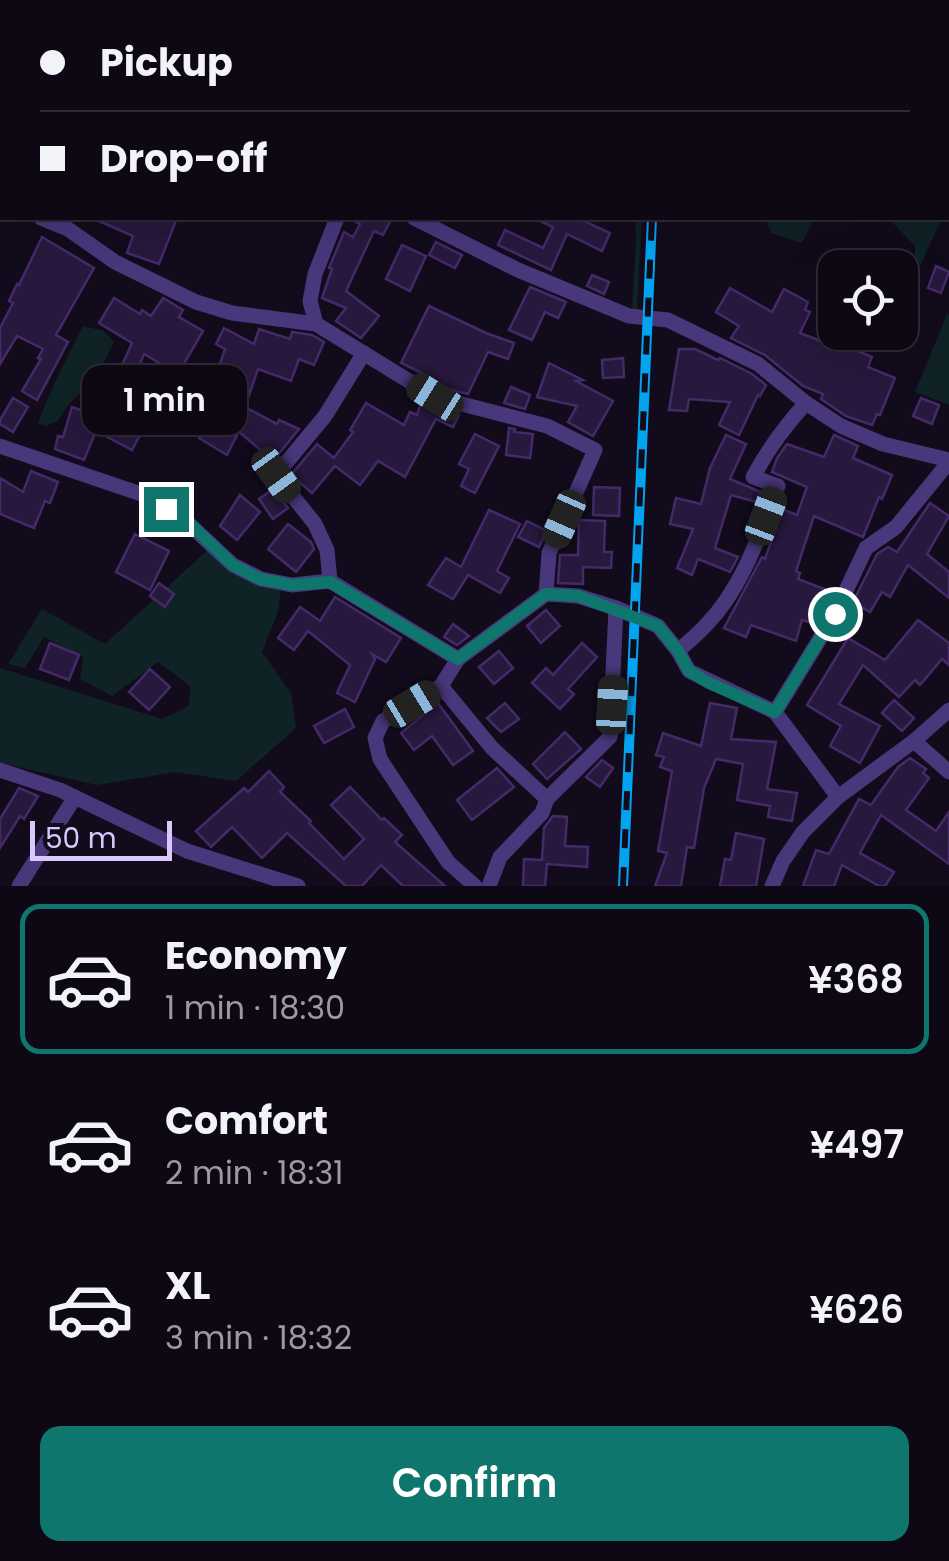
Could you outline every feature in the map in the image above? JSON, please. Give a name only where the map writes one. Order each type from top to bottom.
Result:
[{"type":"street","points":[[46,220],[68,229],[116,262],[196,302],[232,313],[316,324],[435,397],[547,426],[596,450],[549,553],[546,594]]},
{"type":"street","points":[[316,324],[310,301],[315,274],[335,220]]},
{"type":"street","points":[[418,220],[518,270],[629,316],[668,320],[758,364],[806,404],[841,426],[883,444],[949,461],[896,526],[866,548],[835,614],[775,712]]},
{"type":"street","points":[[330,582],[327,550],[315,524],[276,475],[325,416],[364,353]]},
{"type":"street","points":[[678,651],[709,622],[733,589],[778,486],[753,477],[768,448],[806,404]]},
{"type":"street","points":[[0,446],[141,494],[190,524],[233,565],[260,579],[292,585],[330,582],[458,659]]},
{"type":"street","points":[[475,886],[448,862],[380,759],[375,738],[383,721],[441,686],[458,659],[546,594],[578,596],[658,626],[689,671],[775,712],[838,797]]},
{"type":"street","points":[[489,886],[500,857],[542,813],[547,799],[610,737],[616,608]]},
{"type":"street","points":[[441,686],[492,748],[547,799]]},
{"type":"street","points":[[772,886],[803,832],[838,797],[949,710]]},
{"type":"street","points":[[914,741],[949,772]]},
{"type":"street","points":[[0,770],[76,797],[187,851],[298,886]]},
{"type":"street","points":[[20,886],[76,797]]},
{"type":"green space","points":[[635,220],[642,220],[637,311],[632,311]]},
{"type":"green space","points":[[766,220],[814,220],[802,243],[771,233]]},
{"type":"green space","points":[[890,220],[941,220],[918,270],[918,250]]},
{"type":"green space","points":[[949,315],[949,405],[915,392]]},
{"type":"green space","points":[[83,326],[104,331],[114,342],[97,376],[57,422],[45,426],[38,423]]},
{"type":"green space","points":[[212,546],[282,583],[278,612],[262,652],[291,693],[296,728],[236,781],[175,772],[97,785],[0,763],[0,668],[162,719],[189,706],[190,686],[158,662],[112,696],[80,679],[83,657],[44,637],[25,668],[8,664],[42,609],[105,644]]},
{"type":"building","points":[[97,220],[176,220],[159,264],[127,253],[133,236]]},
{"type":"building","points":[[352,220],[391,220],[383,235],[374,231],[346,291],[379,316],[361,338],[336,321],[346,308],[322,298],[344,232],[353,237],[360,224]]},
{"type":"building","points":[[538,220],[582,220],[610,233],[602,251],[567,234],[551,270],[498,245],[505,230],[543,248],[553,227]]},
{"type":"building","points":[[42,237],[94,268],[56,335],[68,342],[37,400],[22,391],[43,349],[17,336],[0,364],[0,328],[13,303],[9,301]]},
{"type":"building","points":[[436,242],[462,255],[455,268],[429,255]]},
{"type":"building","points":[[402,245],[426,256],[410,291],[386,279]]},
{"type":"building","points":[[936,266],[949,272],[941,293],[928,288]]},
{"type":"building","points":[[592,275],[609,282],[604,294],[587,286]]},
{"type":"building","points":[[530,287],[566,302],[558,318],[545,312],[532,340],[509,330]]},
{"type":"building","points":[[730,288],[772,312],[784,289],[808,302],[805,310],[810,312],[800,333],[818,340],[818,350],[855,350],[872,357],[868,367],[895,378],[880,415],[872,425],[846,416],[821,399],[823,394],[803,386],[765,355],[731,338],[739,326],[716,312]]},
{"type":"building","points":[[114,298],[140,314],[142,310],[151,316],[163,298],[183,310],[179,317],[203,331],[178,374],[144,354],[130,387],[156,405],[136,433],[140,435],[132,450],[96,431],[84,460],[55,449],[72,407],[90,413],[108,368],[119,372],[132,343],[99,323]]},
{"type":"building","points":[[429,306],[514,343],[508,359],[488,352],[468,394],[439,387],[428,376],[401,363]]},
{"type":"building","points":[[224,328],[254,344],[259,329],[290,339],[292,332],[312,335],[324,342],[314,365],[299,359],[291,381],[258,369],[245,407],[277,424],[279,420],[299,429],[273,461],[237,430],[227,455],[199,438],[203,429],[166,403],[183,379],[210,393],[225,349],[216,344]]},
{"type":"building","points":[[679,349],[695,349],[720,358],[766,385],[739,435],[719,425],[730,402],[689,399],[687,411],[669,410]]},
{"type":"building","points":[[623,358],[624,377],[603,378],[602,360]]},
{"type":"building","points":[[549,363],[613,401],[593,436],[568,422],[577,406],[537,397]]},
{"type":"building","points":[[511,387],[530,395],[525,409],[504,403]]},
{"type":"building","points":[[13,398],[28,407],[13,432],[0,420]]},
{"type":"building","points":[[921,398],[939,405],[932,424],[913,416]]},
{"type":"building","points":[[421,402],[459,415],[453,427],[436,419],[405,477],[378,461],[360,485],[335,466],[312,493],[291,475],[317,444],[334,458],[353,432],[350,430],[366,403],[404,425],[410,412],[417,415]]},
{"type":"building","points":[[509,428],[533,434],[530,458],[506,455]]},
{"type":"building","points":[[475,434],[499,446],[475,493],[461,486],[469,469],[459,464]]},
{"type":"building","points":[[726,435],[746,444],[730,479],[763,493],[760,503],[731,495],[715,548],[738,557],[730,572],[698,559],[692,575],[677,568],[693,529],[670,524],[676,498],[701,504],[710,468]]},
{"type":"building","points":[[834,435],[858,446],[853,458],[892,475],[863,537],[814,516],[796,571],[800,573],[798,579],[827,590],[816,624],[802,620],[796,641],[751,625],[746,637],[724,628],[762,557],[765,559],[782,509],[797,515],[807,487],[772,472],[777,458],[787,444],[824,457]]},
{"type":"building","points":[[31,471],[58,482],[34,528],[0,514],[0,478],[23,492]]},
{"type":"building","points":[[594,487],[620,488],[619,516],[593,515]]},
{"type":"building","points":[[273,489],[288,508],[273,519],[259,499]]},
{"type":"building","points":[[240,495],[260,512],[237,540],[220,526]]},
{"type":"building","points":[[930,503],[949,516],[927,554],[949,572],[949,598],[908,565],[890,597],[882,592],[870,612],[853,602],[877,554],[888,547],[897,552]]},
{"type":"building","points":[[489,510],[520,524],[497,571],[509,578],[500,593],[468,575],[453,599],[428,585],[446,558],[461,567]]},
{"type":"building","points":[[579,520],[605,521],[604,552],[612,552],[611,568],[583,567],[583,584],[558,583],[560,555],[578,555]]},
{"type":"building","points":[[527,521],[547,531],[539,547],[518,537]]},
{"type":"building","points":[[288,524],[314,549],[296,572],[268,549]]},
{"type":"building","points":[[135,534],[169,551],[150,590],[116,572]]},
{"type":"building","points":[[159,583],[174,594],[165,607],[150,596]]},
{"type":"building","points":[[335,597],[401,638],[386,662],[372,654],[375,659],[355,702],[337,693],[350,665],[308,631],[294,650],[278,638],[300,607],[320,621]]},
{"type":"building","points":[[546,610],[560,626],[541,643],[527,626]]},
{"type":"building","points":[[918,620],[949,643],[949,665],[942,659],[920,685],[915,680],[899,697],[863,665],[839,704],[880,726],[860,763],[830,746],[841,726],[807,705],[848,638],[885,660]]},
{"type":"building","points":[[453,624],[469,636],[457,645],[444,637]]},
{"type":"building","points":[[50,643],[79,655],[69,680],[40,669]]},
{"type":"building","points":[[582,643],[597,657],[568,689],[574,694],[560,709],[532,683],[546,668],[553,675]]},
{"type":"building","points":[[499,651],[513,668],[494,684],[479,667]]},
{"type":"building","points":[[150,669],[170,687],[149,710],[129,692]]},
{"type":"building","points":[[894,700],[914,718],[902,731],[882,713]]},
{"type":"building","points":[[438,703],[473,751],[453,765],[432,736],[414,750],[401,733]]},
{"type":"building","points":[[505,703],[519,719],[501,732],[487,718]]},
{"type":"building","points":[[710,703],[737,708],[731,739],[776,742],[767,789],[797,793],[792,821],[768,817],[770,806],[737,800],[743,764],[716,759],[704,788],[694,848],[687,847],[681,886],[655,886],[667,853],[658,851],[672,771],[660,767],[664,757],[656,755],[663,733],[701,746]]},
{"type":"building","points":[[345,709],[354,727],[324,743],[314,726]]},
{"type":"building","points":[[565,732],[581,749],[547,779],[533,764]]},
{"type":"building","points":[[910,758],[926,769],[923,773],[929,778],[906,810],[936,831],[949,812],[949,864],[881,815],[860,853],[894,872],[885,886],[842,865],[834,886],[803,886],[816,850],[829,854],[859,799],[871,805],[898,767]]},
{"type":"building","points":[[602,760],[613,768],[600,787],[586,777]]},
{"type":"building","points":[[497,768],[514,787],[472,820],[457,800]]},
{"type":"building","points":[[269,771],[284,787],[280,792],[344,859],[364,839],[331,805],[350,787],[402,835],[395,842],[445,886],[403,886],[381,865],[362,886],[346,886],[287,833],[262,858],[232,827],[211,847],[196,831]]},
{"type":"building","points":[[19,788],[38,796],[0,848],[0,819]]},
{"type":"building","points":[[553,816],[567,817],[565,846],[588,847],[587,867],[547,864],[545,886],[523,886],[524,859],[542,860],[544,828]]},
{"type":"building","points":[[736,833],[764,839],[756,886],[720,886],[725,859],[731,860]]},
{"type":"railway","points":[[623,886],[652,220]]},
{"type":"route","points":[[166,509],[190,524],[233,565],[260,579],[292,585],[330,582],[458,659],[546,594],[578,596],[658,626],[689,671],[775,712],[835,614]]}]
